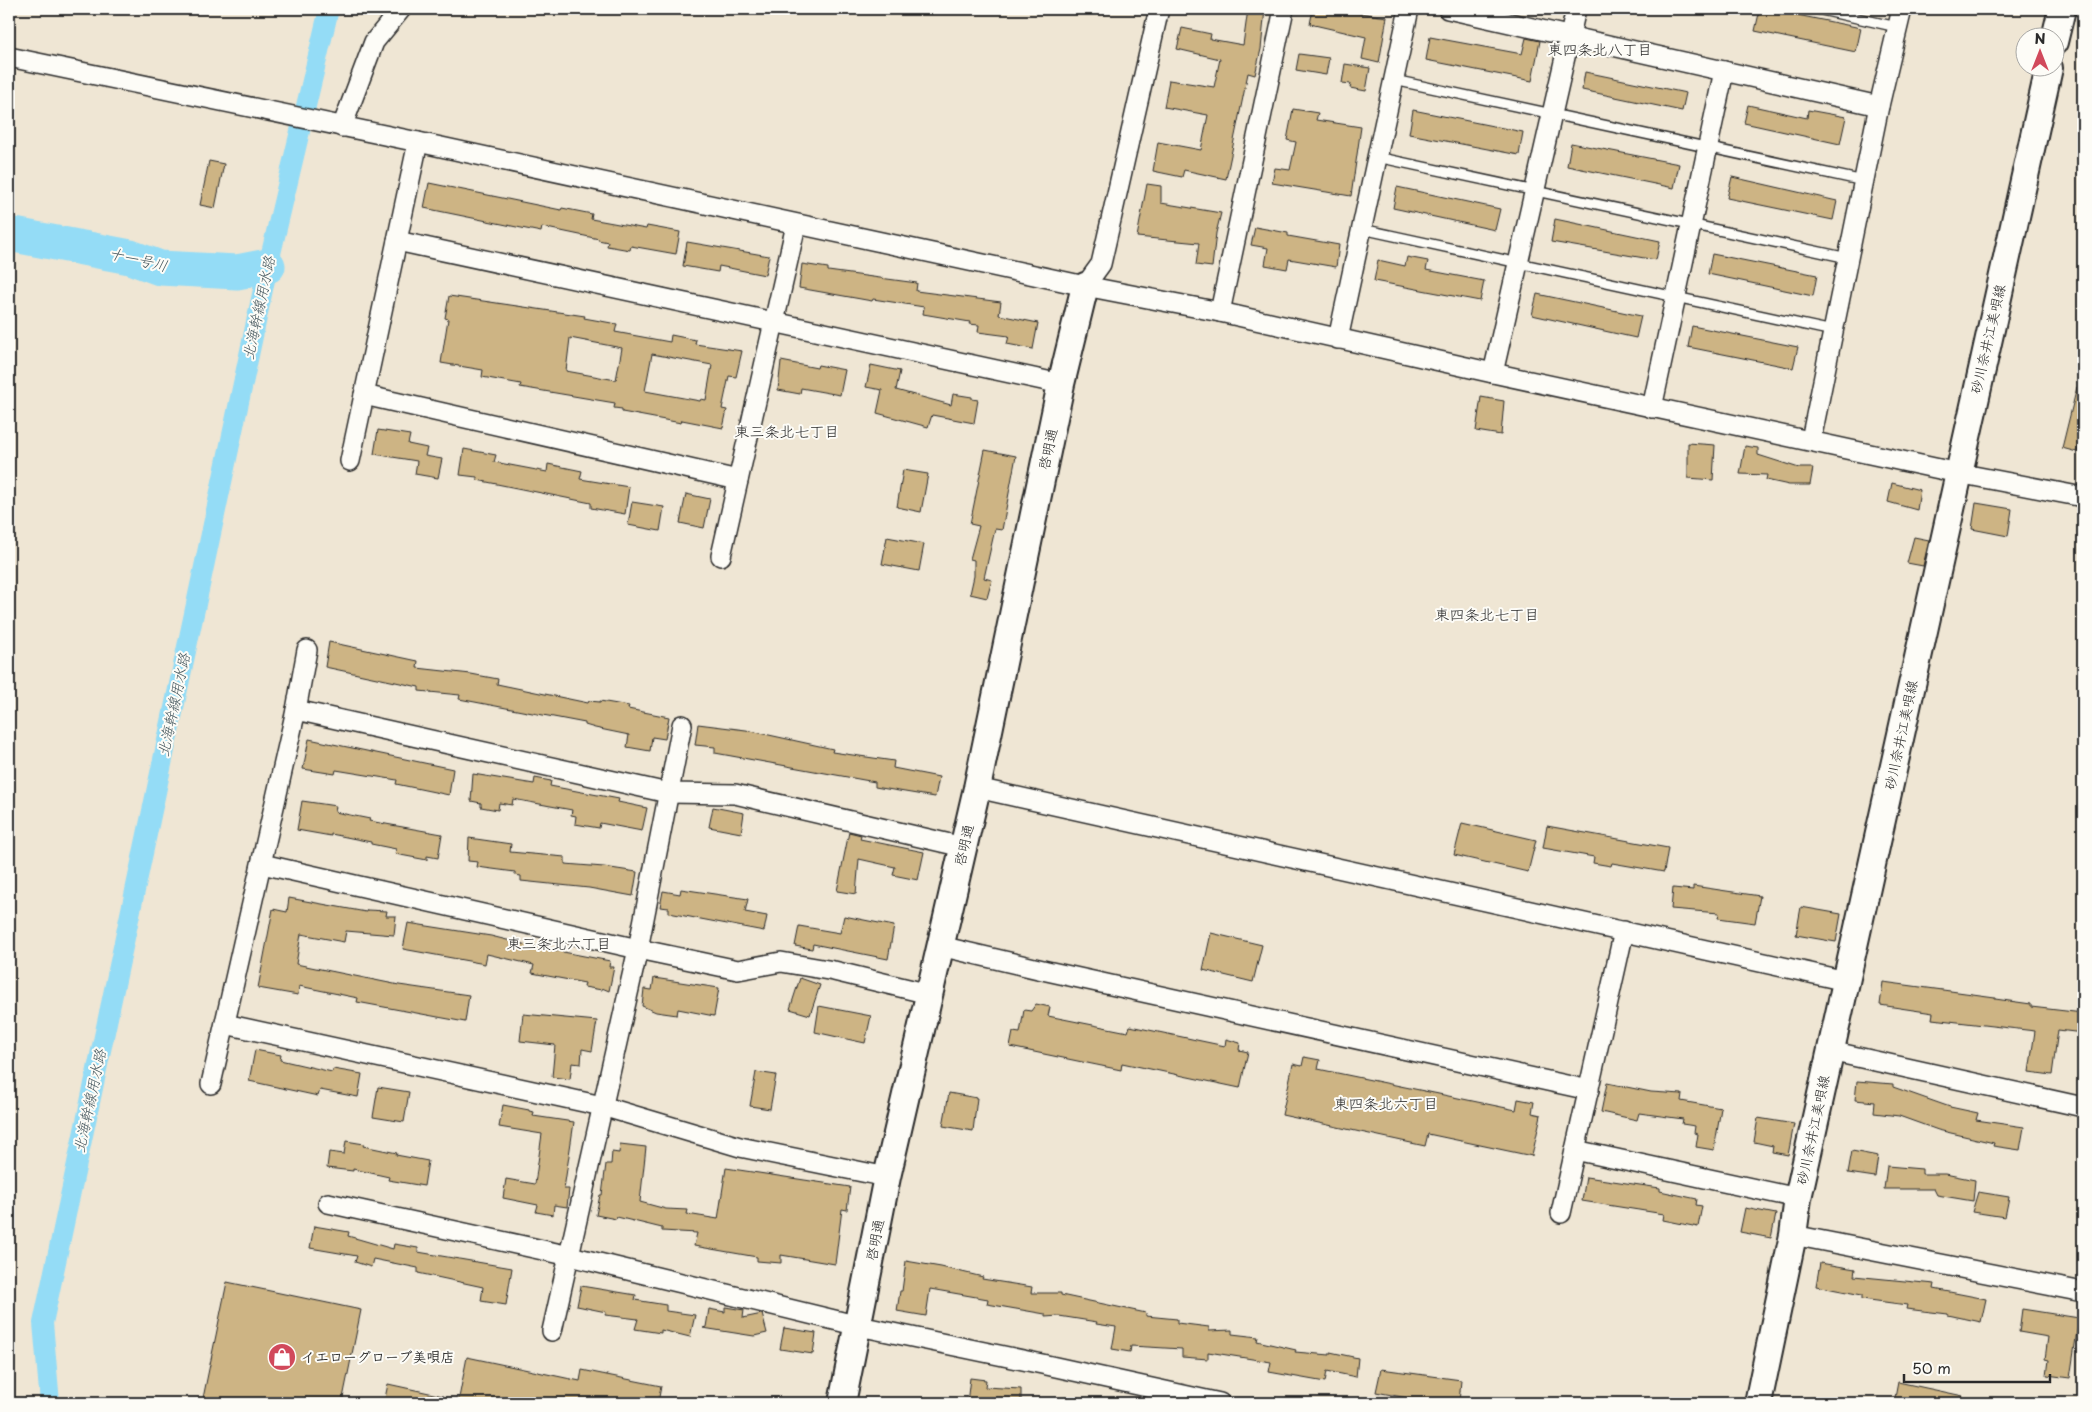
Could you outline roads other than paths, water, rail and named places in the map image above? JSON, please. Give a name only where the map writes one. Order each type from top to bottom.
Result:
[{"type":"main road","points":[[2057,28],[2062,9]]},
{"type":"main road","name":"砂川奈井江美唄線","points":[[1758,1403],[1793,1235],[1798,1198],[1830,1051],[2047,78]]},
{"type":"main road","name":"啓明通","points":[[842,1403],[859,1326],[887,1176],[977,788],[1061,384],[1085,286]]},
{"type":"street","points":[[342,127],[374,42],[401,9]]},
{"type":"street","points":[[1085,286],[1101,264],[1159,9]]},
{"type":"street","points":[[1220,312],[1284,9]]},
{"type":"street","points":[[1338,339],[1409,9]]},
{"type":"street","points":[[1448,9],[1879,106]]},
{"type":"street","points":[[1493,373],[1576,9]]},
{"type":"street","points":[[1811,440],[1879,106],[1899,18]]},
{"type":"street","points":[[9,57],[418,142],[1085,286],[1220,312],[1652,408],[1811,440],[1958,473],[2083,497]]},
{"type":"street","points":[[1652,408],[1724,71]]},
{"type":"street","points":[[350,460],[418,142]]},
{"type":"street","points":[[721,556],[796,225]]},
{"type":"street","points":[[397,241],[775,324],[1061,384]]},
{"type":"street","points":[[364,396],[738,480]]},
{"type":"street","points":[[211,1084],[262,864],[308,650]]},
{"type":"street","points":[[296,710],[668,793],[735,794],[963,847]]},
{"type":"street","points":[[552,1331],[638,950],[682,725]]},
{"type":"street","points":[[977,788],[1846,981]]},
{"type":"street","points":[[262,864],[638,950],[738,970],[781,962],[834,971],[929,994]]},
{"type":"street","points":[[1562,1213],[1624,931]]},
{"type":"street","points":[[940,946],[1588,1090]]},
{"type":"street","points":[[225,1024],[602,1106],[740,1147],[887,1176]]},
{"type":"street","points":[[1830,1051],[2083,1106]]},
{"type":"street","points":[[1576,1150],[1798,1198]]},
{"type":"street","points":[[328,1203],[570,1256],[859,1326],[1220,1403]]},
{"type":"street","points":[[1793,1235],[2083,1292]]},
{"type":"lane","points":[[1817,9],[1899,18]]},
{"type":"lane","points":[[1394,80],[1864,181]]},
{"type":"lane","points":[[1377,157],[1848,258]]},
{"type":"lane","points":[[1362,229],[1833,331]]},
{"type":"waterway","name":"北海幹線用水路","points":[[50,1403],[43,1323],[268,266],[329,9]]},
{"type":"waterway","name":"十一号川","points":[[9,234],[130,257],[160,268],[237,272],[268,266]]},
{"type":"place","name":"イエローグローブ美唄店","points":[[282,1357]]},
{"type":"district","name":"東四条北八丁目","points":[[1600,50]]},
{"type":"district","name":"東三条北七丁目","points":[[787,432]]},
{"type":"district","name":"東四条北七丁目","points":[[1487,615]]},
{"type":"district","name":"東三条北六丁目","points":[[559,944]]},
{"type":"district","name":"東四条北六丁目","points":[[1386,1104]]}]
